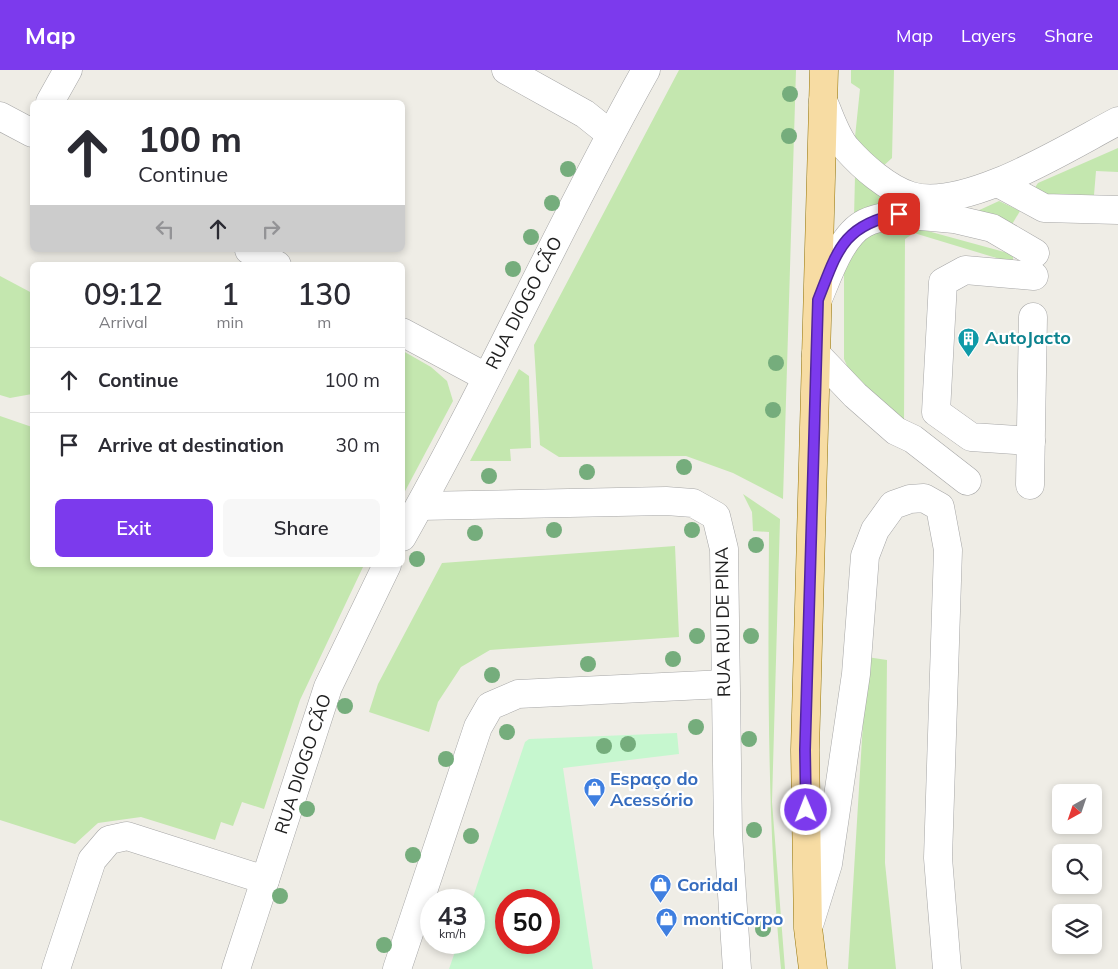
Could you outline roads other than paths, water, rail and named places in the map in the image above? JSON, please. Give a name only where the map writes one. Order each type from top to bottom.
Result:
[{"type":"main road","points":[[813,969],[808,928],[805,750],[824,70]]},
{"type":"street","points":[[51,100],[68,70]]},
{"type":"street","points":[[506,70],[585,114],[610,134]]},
{"type":"street","name":"RUA DIOGO CÃO","points":[[405,532],[420,506],[610,134],[646,70]]},
{"type":"street","points":[[823,101],[845,148],[891,186],[912,196],[951,197],[998,183],[1118,121]]},
{"type":"street","points":[[0,116],[30,132]]},
{"type":"street","points":[[998,183],[1044,208],[1118,210]]},
{"type":"street","points":[[818,300],[838,250],[863,224],[899,214],[954,219],[992,228],[1034,264],[965,270],[943,282],[936,412],[971,437],[1031,440]]},
{"type":"street","points":[[254,252],[272,262]]},
{"type":"street","points":[[1030,485],[1033,317]]},
{"type":"street","points":[[405,334],[486,377]]},
{"type":"street","points":[[816,354],[855,395],[896,431],[913,439],[967,481]]},
{"type":"street","points":[[808,928],[828,864],[856,674],[864,556],[875,530],[893,505],[910,499],[924,498],[940,507],[948,550],[938,858],[947,969]]},
{"type":"street","name":"RUA RUI DE PINA","points":[[420,506],[666,501],[693,503],[716,516],[724,549],[728,834],[737,969]]},
{"type":"street","name":"RUA DIOGO CÃO","points":[[236,969],[328,688],[386,567]]},
{"type":"street","points":[[397,969],[478,727],[490,706],[518,694],[725,684]]},
{"type":"street","points":[[56,969],[92,860],[108,840],[127,836],[265,880]]},
{"type":"place","name":"AutoJacto","points":[[969,357]]},
{"type":"place","name":"Espaço do Acessório","points":[[594,808]]},
{"type":"place","name":"Coridal","points":[[661,904]]},
{"type":"place","name":"montiCorpo","points":[[667,938]]}]
